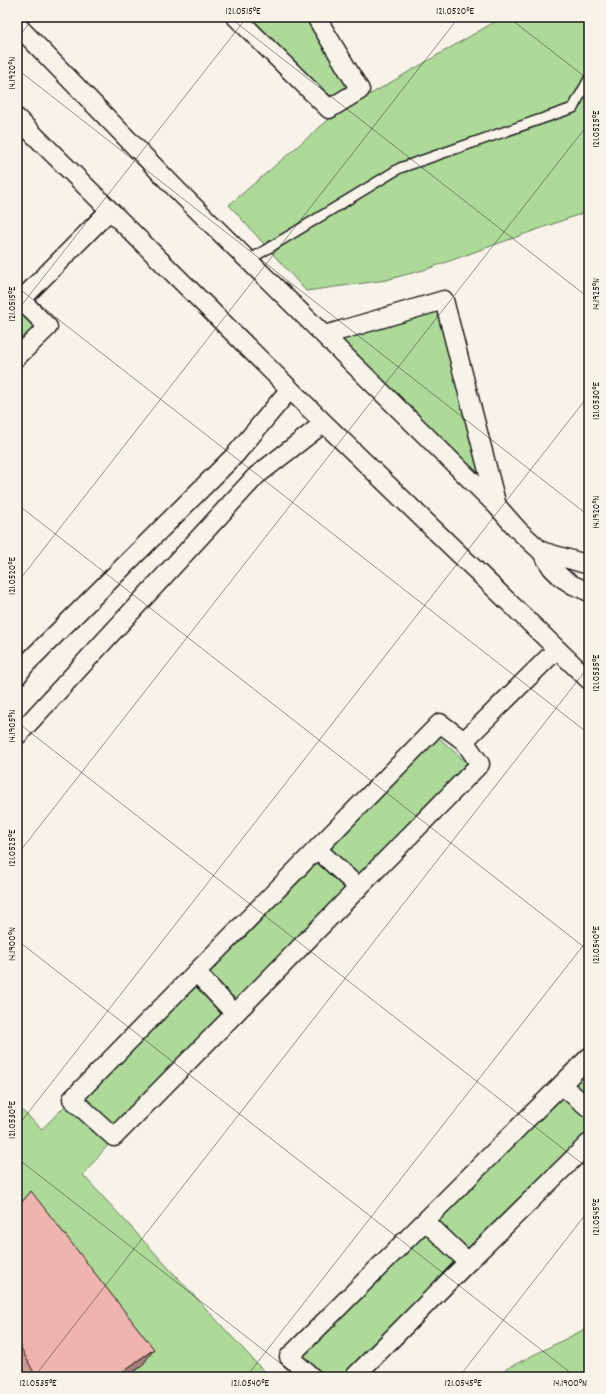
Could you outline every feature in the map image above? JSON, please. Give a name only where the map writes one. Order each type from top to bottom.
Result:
[{"type":"street","points":[[236,17],[329,109],[360,90],[316,17]]},
{"type":"street","points":[[17,25],[177,190],[497,506],[518,530],[541,551],[552,568],[562,578],[589,592]]},
{"type":"street","points":[[17,118],[324,424],[589,680]]},
{"type":"street","points":[[17,357],[48,327],[19,298],[109,211]]},
{"type":"street","points":[[325,335],[444,300],[497,506]]},
{"type":"street","points":[[17,676],[25,665],[235,455],[290,389]]},
{"type":"street","points":[[17,736],[256,476],[324,424]]},
{"type":"street","points":[[235,455],[256,476]]},
{"type":"street","points":[[541,551],[589,565]]},
{"type":"street","points":[[464,741],[558,649]]},
{"type":"street","points":[[440,723],[464,741],[480,764],[114,1136],[72,1099],[440,723]]},
{"type":"street","points":[[317,849],[359,888]]},
{"type":"street","points":[[196,972],[235,1014]]},
{"type":"street","points":[[312,1377],[289,1357],[589,1057]]},
{"type":"street","points":[[561,1085],[589,1108]]},
{"type":"street","points":[[354,1377],[589,1143]]},
{"type":"street","points":[[425,1222],[468,1262]]},
{"type":"lane","points":[[249,260],[400,168],[573,108],[589,79]]},
{"type":"green space","points":[[243,17],[310,17],[355,88],[330,104]]},
{"type":"green space","points":[[503,17],[589,17],[589,211],[427,269],[386,280],[306,291],[229,205],[333,116]]},
{"type":"green space","points":[[17,305],[40,327],[17,351]]},
{"type":"green space","points":[[436,309],[485,483],[339,339]]},
{"type":"green space","points":[[436,735],[468,764],[360,881],[323,849]]},
{"type":"green space","points":[[316,860],[349,889],[236,1006],[202,972]]},
{"type":"green space","points":[[195,981],[226,1014],[114,1129],[79,1097]]},
{"type":"green space","points":[[589,1065],[589,1100],[569,1084]]},
{"type":"green space","points":[[560,1096],[589,1120],[589,1133],[468,1253],[432,1222]]},
{"type":"green space","points":[[70,1101],[112,1140],[83,1175],[269,1377],[17,1377],[17,1106],[42,1129]]},
{"type":"green space","points":[[424,1230],[457,1262],[345,1377],[320,1377],[296,1357]]},
{"type":"green space","points":[[589,1327],[589,1377],[498,1377],[504,1370]]},
{"type":"building","points":[[31,1191],[154,1349],[115,1377],[36,1377],[17,1340],[17,1208]]}]
